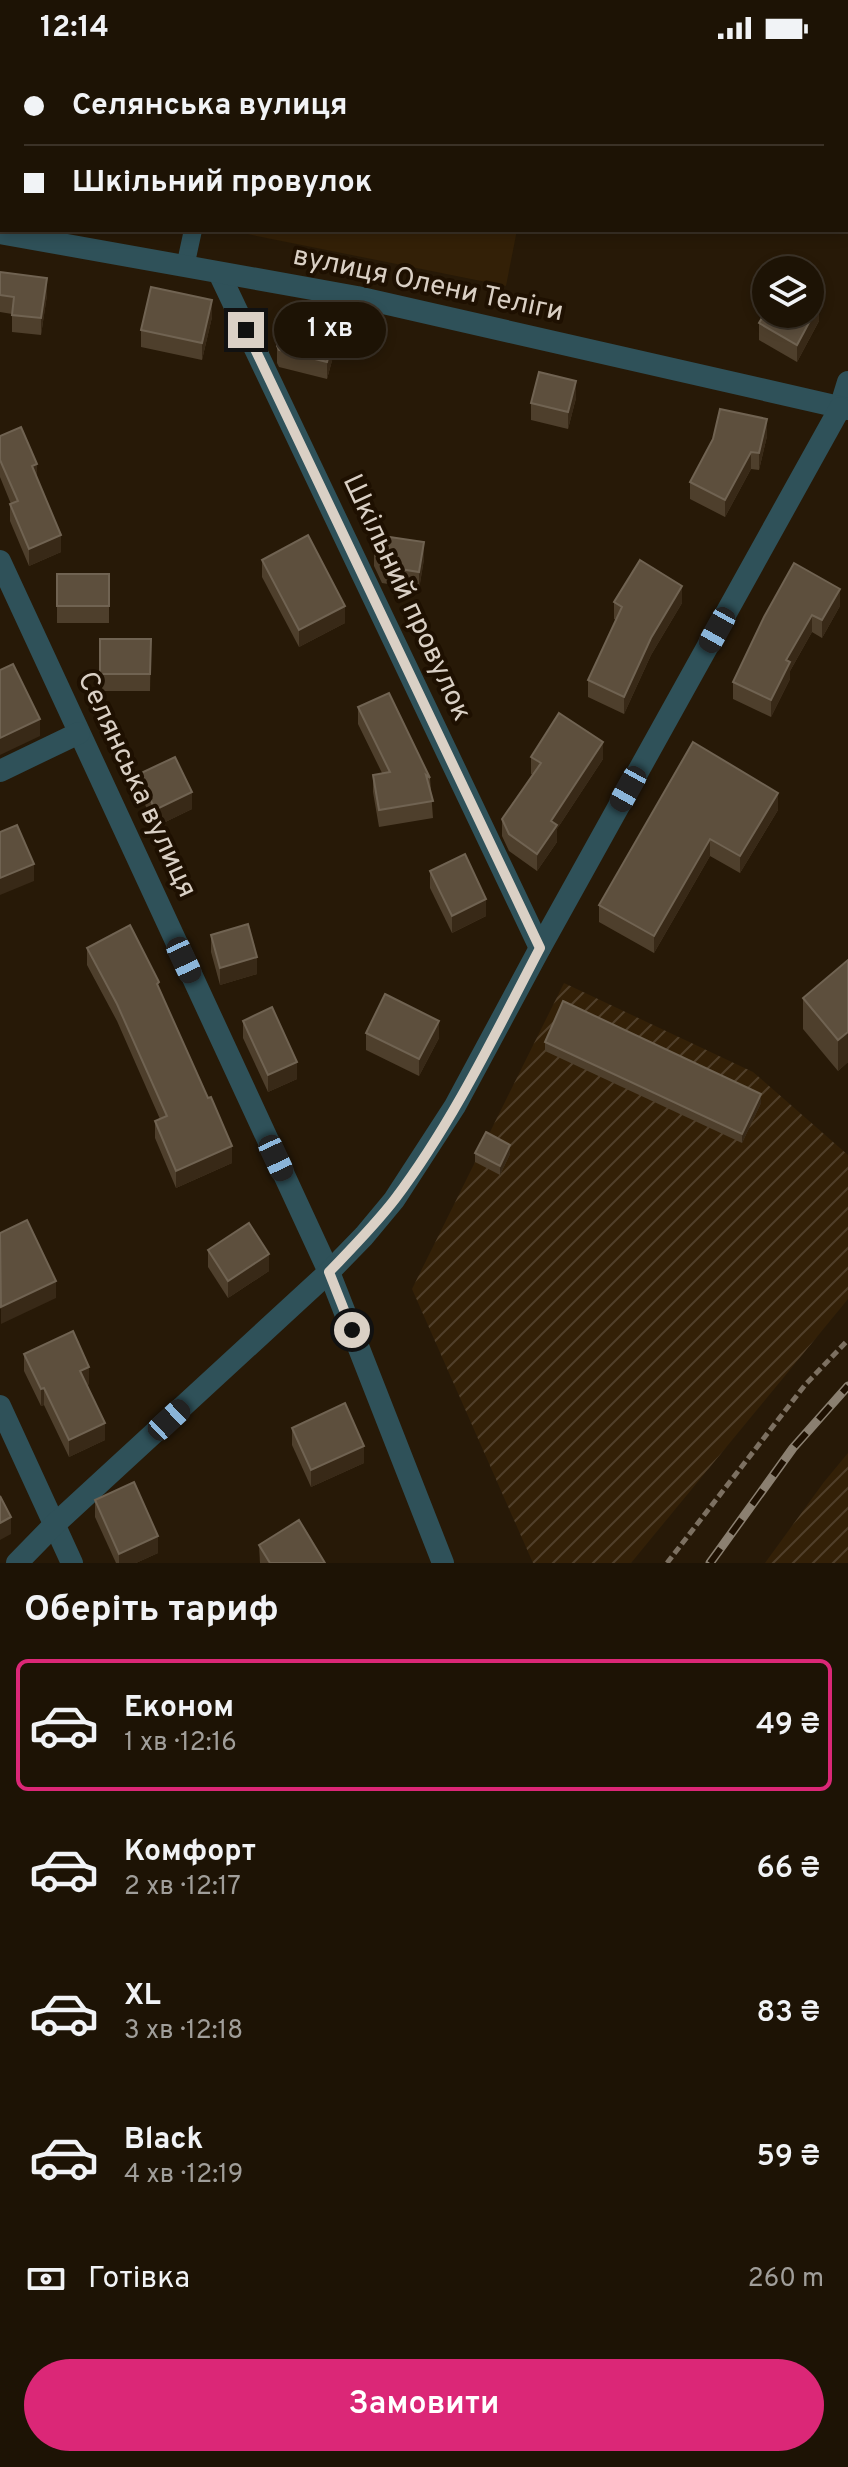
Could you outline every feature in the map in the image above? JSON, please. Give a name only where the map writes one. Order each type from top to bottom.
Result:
[{"type":"street","name":"вулиця Олени Теліги","points":[[0,233],[357,297],[844,409]]},
{"type":"street","name":"Шкільний провулок","points":[[219,273],[540,948]]},
{"type":"street","points":[[17,1563],[54,1525],[329,1272],[364,1236],[422,1161],[844,409],[848,382]]},
{"type":"street","name":"Селянська вулиця","points":[[0,561],[329,1272],[443,1563]]},
{"type":"street","points":[[0,771],[79,733]]},
{"type":"street","points":[[0,1406],[72,1563]]},
{"type":"lane","points":[[185,267],[193,232]]},
{"type":"path","points":[[667,1563],[805,1385],[848,1340]]},
{"type":"shaded area","points":[[237,232],[517,232],[506,286]]},
{"type":"shaded area","points":[[564,983],[753,1072],[848,1155],[848,1299],[631,1563],[533,1563],[412,1289]]},
{"type":"shaded area","points":[[848,1453],[848,1563],[765,1563],[824,1482]]},
{"type":"building","points":[[0,272],[47,278],[41,318],[12,315],[14,297],[0,295]]},
{"type":"building","points":[[151,287],[212,300],[202,343],[141,330]]},
{"type":"building","points":[[285,316],[336,329],[327,362],[279,350],[277,346]]},
{"type":"building","points":[[768,328],[806,328],[797,345]]},
{"type":"building","points":[[539,372],[576,381],[568,412],[531,403]]},
{"type":"building","points":[[720,409],[767,419],[759,453],[751,452],[725,500],[690,482],[713,439]]},
{"type":"building","points":[[21,427],[37,464],[32,466],[61,535],[29,549],[10,504],[18,501],[0,460],[0,436]]},
{"type":"building","points":[[308,535],[345,606],[299,630],[262,560]]},
{"type":"building","points":[[376,535],[424,542],[419,572],[382,566],[374,549]]},
{"type":"building","points":[[640,560],[682,586],[651,638],[624,697],[588,680],[622,607],[614,602]]},
{"type":"building","points":[[794,563],[840,589],[822,620],[812,615],[786,660],[790,662],[771,700],[733,682]]},
{"type":"building","points":[[57,574],[109,574],[109,606],[57,606]]},
{"type":"building","points":[[100,639],[151,639],[150,674],[100,674]]},
{"type":"building","points":[[13,664],[40,719],[0,738],[0,670]]},
{"type":"building","points":[[389,693],[430,778],[426,775],[433,801],[379,810],[373,775],[390,772],[358,707]]},
{"type":"building","points":[[559,713],[603,742],[551,821],[557,825],[537,854],[509,834],[502,819],[541,763],[531,757]]},
{"type":"building","points":[[693,742],[778,793],[740,856],[710,839],[654,936],[599,905]]},
{"type":"building","points":[[175,757],[192,792],[155,810],[139,774]]},
{"type":"building","points":[[17,825],[34,864],[0,878],[0,832]]},
{"type":"building","points":[[465,854],[486,899],[452,916],[430,871]]},
{"type":"building","points":[[248,924],[257,957],[220,968],[211,935]]},
{"type":"building","points":[[130,925],[159,982],[157,984],[232,1146],[176,1171],[155,1121],[167,1116],[117,1004],[87,948]]},
{"type":"building","points":[[848,960],[848,1032],[838,1040],[803,998]]},
{"type":"building","points":[[385,994],[439,1021],[419,1059],[366,1033]]},
{"type":"building","points":[[563,1001],[761,1094],[742,1134],[545,1042]]},
{"type":"building","points":[[272,1007],[297,1062],[268,1075],[243,1021]]},
{"type":"building","points":[[486,1132],[510,1145],[500,1166],[475,1153]]},
{"type":"building","points":[[27,1220],[56,1281],[1,1307],[0,1233]]},
{"type":"building","points":[[249,1223],[269,1254],[228,1281],[208,1250]]},
{"type":"building","points":[[73,1331],[89,1367],[80,1371],[105,1423],[69,1440],[24,1354]]},
{"type":"building","points":[[345,1403],[364,1446],[311,1470],[292,1428]]},
{"type":"building","points":[[134,1482],[158,1536],[119,1554],[95,1500]]},
{"type":"building","points":[[0,1496],[11,1517],[0,1523]]},
{"type":"building","points":[[299,1520],[325,1563],[270,1563],[259,1545]]},
{"type":"railway","points":[[710,1563],[793,1448],[848,1386]]},
{"type":"route","points":[[246,330],[540,948],[422,1161],[364,1236],[329,1272],[352,1330]]}]
